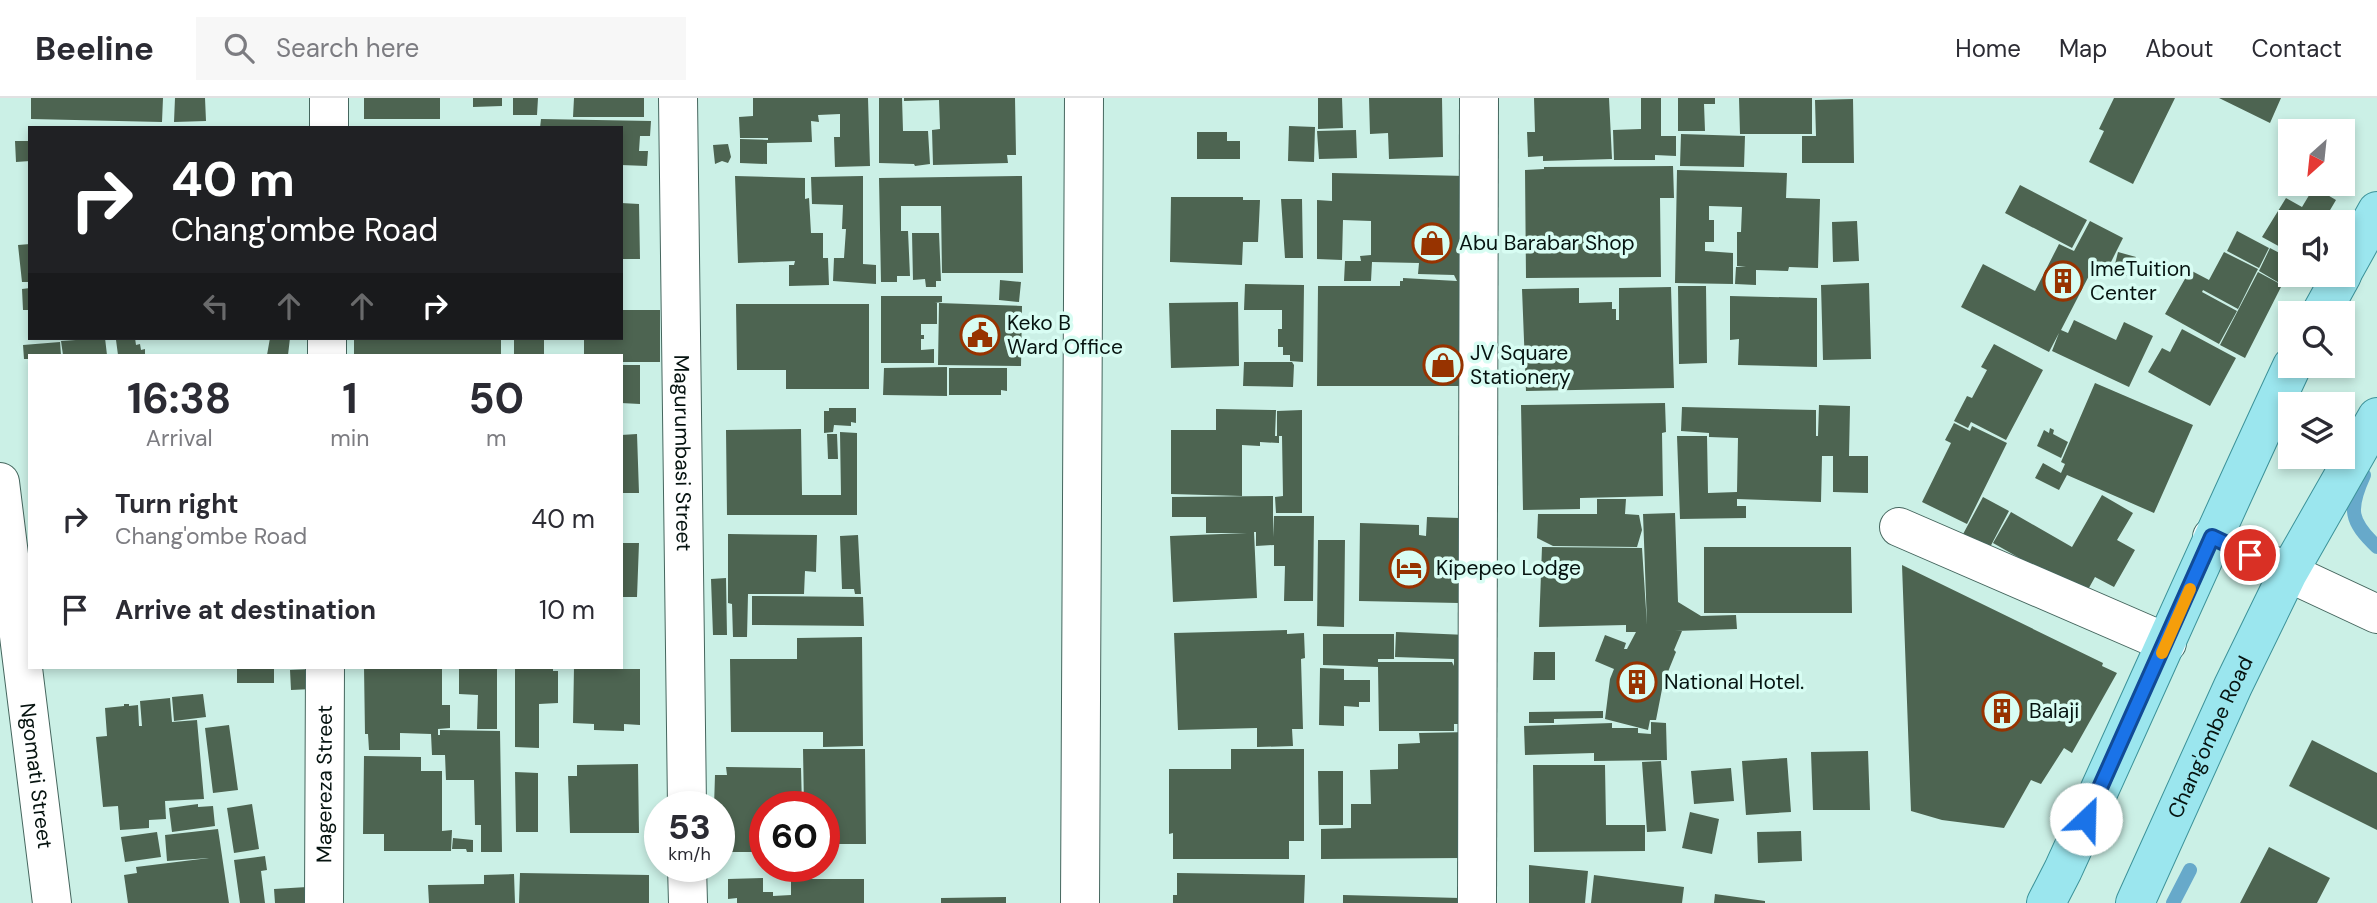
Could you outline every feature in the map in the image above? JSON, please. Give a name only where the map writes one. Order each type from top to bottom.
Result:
[{"type":"main road","points":[[2355,252],[2377,211]]},
{"type":"main road","points":[[2046,903],[2286,378]]},
{"type":"main road","name":"Chang'ombe Road","points":[[2135,903],[2233,686],[2288,573],[2377,417]]},
{"type":"street","points":[[329,98],[329,126]]},
{"type":"street","name":"Magurumbasi Street","points":[[678,98],[687,791]]},
{"type":"street","points":[[1080,903],[1084,98]]},
{"type":"street","points":[[1477,903],[1479,98]]},
{"type":"street","name":"Ngomati Street","points":[[0,482],[52,903]]},
{"type":"street","points":[[1899,527],[2166,643]]},
{"type":"street","points":[[2212,537],[2377,614]]},
{"type":"street","name":"Magereza Street","points":[[324,903],[325,669]]},
{"type":"street","points":[[687,882],[688,903]]},
{"type":"building","points":[[31,98],[163,98],[162,122],[31,119]]},
{"type":"building","points":[[175,98],[205,98],[206,121],[174,122]]},
{"type":"building","points":[[364,98],[440,98],[440,119],[364,119]]},
{"type":"building","points":[[473,98],[502,98],[502,106],[473,107]]},
{"type":"building","points":[[513,98],[538,98],[537,115],[513,115]]},
{"type":"building","points":[[574,98],[644,98],[644,117],[573,117]]},
{"type":"building","points":[[753,98],[868,98],[870,166],[835,167],[834,137],[840,137],[840,114],[818,115],[819,122],[811,121],[812,142],[767,143],[767,164],[740,163],[740,139],[768,140],[740,138],[739,117],[753,116]]},
{"type":"building","points":[[879,98],[902,98],[903,131],[928,131],[930,164],[915,166],[879,163]]},
{"type":"building","points":[[904,98],[1015,98],[1016,155],[1007,155],[1008,163],[933,165],[932,130],[940,129],[939,100],[904,101]]},
{"type":"building","points":[[1318,98],[1342,98],[1343,128],[1318,129]]},
{"type":"building","points":[[1369,98],[1442,98],[1443,157],[1389,159],[1388,133],[1370,134]]},
{"type":"building","points":[[1534,98],[1609,98],[1612,159],[1543,161],[1543,156],[1528,157],[1527,132],[1535,132]]},
{"type":"building","points":[[1641,98],[1661,98],[1661,136],[1676,136],[1676,156],[1655,155],[1655,160],[1614,160],[1613,130],[1641,129]]},
{"type":"building","points":[[1678,98],[1715,98],[1715,104],[1704,104],[1705,131],[1678,131]]},
{"type":"building","points":[[1739,98],[1812,98],[1812,134],[1740,134]]},
{"type":"building","points":[[2114,98],[2175,98],[2133,184],[2089,162],[2104,131],[2099,129]]},
{"type":"building","points":[[2219,98],[2281,98],[2270,123]]},
{"type":"building","points":[[1853,99],[1854,163],[1802,163],[1802,136],[1816,136],[1815,100]]},
{"type":"building","points":[[541,119],[651,121],[650,136],[640,136],[639,151],[648,151],[647,166],[623,165],[623,126],[540,126]]},
{"type":"building","points":[[1289,126],[1315,127],[1314,162],[1288,161]]},
{"type":"building","points":[[1356,130],[1357,158],[1319,159],[1317,131]]},
{"type":"building","points":[[1197,132],[1227,132],[1227,141],[1240,141],[1240,159],[1197,159]]},
{"type":"building","points":[[1681,134],[1745,136],[1744,167],[1680,166]]},
{"type":"building","points":[[15,141],[28,141],[28,161],[16,162]]},
{"type":"building","points":[[728,144],[731,157],[728,163],[722,161],[715,164],[713,145]]},
{"type":"building","points":[[1673,166],[1674,198],[1660,198],[1661,277],[1526,278],[1525,170],[1544,167]]},
{"type":"building","points":[[1677,170],[1787,173],[1786,198],[1820,199],[1818,268],[1756,270],[1756,285],[1735,284],[1736,267],[1746,267],[1737,266],[1737,232],[1741,232],[1742,207],[1709,206],[1709,220],[1714,220],[1714,242],[1705,242],[1705,251],[1733,253],[1733,284],[1675,283]]},
{"type":"building","points":[[1332,173],[1466,176],[1467,280],[1459,282],[1463,283],[1461,386],[1317,386],[1318,286],[1400,286],[1403,278],[1457,281],[1454,275],[1418,274],[1419,263],[1372,262],[1371,281],[1344,281],[1345,261],[1361,261],[1360,256],[1371,255],[1371,221],[1343,220],[1342,260],[1317,259],[1317,200],[1332,201]]},
{"type":"building","points":[[735,176],[805,178],[805,199],[809,198],[811,233],[823,233],[823,258],[828,258],[829,285],[789,286],[789,265],[794,265],[795,261],[738,263]]},
{"type":"building","points":[[863,176],[863,264],[876,265],[876,284],[833,281],[834,258],[844,258],[846,229],[842,229],[843,205],[812,204],[811,177]]},
{"type":"building","points":[[1022,176],[1023,273],[942,273],[941,206],[901,206],[901,231],[908,231],[910,276],[897,276],[897,282],[881,282],[879,178]]},
{"type":"building","points":[[2020,185],[2087,220],[2072,248],[2005,213]]},
{"type":"building","points":[[2309,196],[2329,196],[2336,200],[2330,210],[2279,210],[2286,198],[2302,207]]},
{"type":"building","points":[[1171,197],[1243,197],[1243,200],[1260,200],[1258,242],[1243,242],[1242,265],[1170,262]]},
{"type":"building","points":[[1281,199],[1302,199],[1303,258],[1285,258]]},
{"type":"building","points":[[623,203],[639,204],[640,259],[623,259]]},
{"type":"building","points":[[2278,211],[2278,246],[2262,237]]},
{"type":"building","points":[[1857,221],[1859,261],[1833,262],[1832,222]]},
{"type":"building","name":"ImeTuition Center","points":[[2090,221],[2123,238],[2106,272],[2094,266],[2061,330],[2068,333],[2074,320],[2116,340],[2124,322],[2153,336],[2129,387],[2052,351],[2059,333],[2049,352],[1961,307],[1983,264],[2035,291],[2059,244],[2074,251]]},
{"type":"building","points":[[2237,231],[2269,248],[2259,268],[2227,251]]},
{"type":"building","points":[[912,233],[939,233],[941,281],[936,281],[936,287],[926,287],[925,279],[913,280]]},
{"type":"building","points":[[28,244],[28,282],[22,282],[18,245]]},
{"type":"building","points":[[2270,248],[2278,252],[2278,282],[2259,271]]},
{"type":"building","points":[[2118,252],[2136,257],[2131,277],[2113,272]]},
{"type":"building","points":[[2224,252],[2258,269],[2238,309],[2203,290],[2202,292],[2237,311],[2219,344],[2165,314],[2190,270],[2209,280]]},
{"type":"building","points":[[2258,272],[2278,283],[2278,287],[2281,287],[2245,358],[2220,345]]},
{"type":"building","points":[[1000,280],[1021,282],[1019,302],[999,300]]},
{"type":"building","points":[[1869,283],[1871,359],[1823,360],[1821,285]]},
{"type":"building","points":[[1245,284],[1304,285],[1303,362],[1290,361],[1290,355],[1283,355],[1283,347],[1278,347],[1282,310],[1244,310]]},
{"type":"building","points":[[1678,286],[1706,286],[1707,363],[1679,364]]},
{"type":"building","points":[[1671,287],[1674,388],[1526,391],[1522,289],[1579,288],[1579,303],[1612,302],[1612,309],[1616,309],[1616,320],[1619,320],[1619,288]]},
{"type":"building","points":[[28,288],[28,310],[23,310],[22,289]]},
{"type":"building","points":[[881,296],[942,296],[942,302],[935,303],[937,324],[921,324],[921,335],[924,335],[924,339],[921,339],[921,350],[934,349],[934,363],[881,363]]},
{"type":"building","points":[[1730,296],[1817,298],[1817,367],[1738,365],[1739,339],[1730,340]]},
{"type":"building","points":[[1238,302],[1239,366],[1171,368],[1169,303]]},
{"type":"building","name":"Keko B Ward Office","points":[[939,303],[1022,306],[1021,366],[938,365]]},
{"type":"building","points":[[736,304],[869,304],[869,389],[786,389],[786,370],[737,370]]},
{"type":"building","points":[[623,310],[660,310],[660,362],[623,362],[623,354],[584,354],[584,340],[623,340]]},
{"type":"building","points":[[2182,329],[2236,358],[2210,406],[2148,372],[2162,348],[2170,352]]},
{"type":"building","points":[[105,340],[107,354],[63,354],[61,341]]},
{"type":"building","points":[[116,340],[135,340],[136,345],[140,344],[141,350],[145,349],[145,354],[118,354]]},
{"type":"building","points":[[270,340],[290,340],[288,354],[267,354]]},
{"type":"building","points":[[354,340],[501,340],[501,354],[354,354]]},
{"type":"building","points":[[514,340],[544,340],[544,354],[514,354]]},
{"type":"building","points":[[60,342],[61,354],[28,354],[28,359],[24,359],[23,345]]},
{"type":"building","points":[[1994,344],[2043,370],[2006,440],[1971,422],[1968,428],[1954,421],[1967,396],[1972,398],[1987,370],[1981,367]]},
{"type":"building","points":[[1244,362],[1292,362],[1293,387],[1243,386]]},
{"type":"building","points":[[623,365],[640,365],[640,404],[623,403]]},
{"type":"building","points":[[947,367],[947,396],[883,395],[884,368]]},
{"type":"building","points":[[949,368],[1007,368],[1007,391],[1001,390],[1001,395],[949,395]]},
{"type":"building","points":[[2095,383],[2193,425],[2154,513],[2067,475],[2059,490],[2035,478],[2043,463],[2061,473],[2065,464],[2061,462]]},
{"type":"building","points":[[1665,403],[1666,432],[1662,433],[1663,496],[1580,498],[1580,509],[1523,510],[1521,405]]},
{"type":"building","points":[[1819,405],[1850,406],[1849,456],[1868,456],[1868,493],[1833,492],[1833,456],[1822,456],[1821,502],[1737,499],[1737,506],[1746,506],[1746,518],[1680,519],[1677,436],[1707,436],[1708,493],[1737,492],[1738,438],[1709,437],[1709,433],[1681,431],[1682,407],[1816,410],[1818,436]]},
{"type":"building","points":[[829,408],[856,408],[856,423],[851,422],[851,426],[834,425],[833,432],[824,433],[824,411],[829,411]]},
{"type":"building","points":[[1216,409],[1276,410],[1275,436],[1279,436],[1279,443],[1242,445],[1242,496],[1171,494],[1171,430],[1216,430]]},
{"type":"building","points":[[1302,410],[1302,513],[1276,513],[1275,497],[1283,496],[1282,436],[1277,436],[1277,411]]},
{"type":"building","points":[[1954,423],[1970,431],[1972,426],[2007,443],[1967,524],[1922,502],[1951,443],[1945,440]]},
{"type":"building","points":[[2050,428],[2054,430],[2053,434],[2068,442],[2061,458],[2037,446],[2044,430],[2049,433]]},
{"type":"building","points":[[801,429],[802,495],[841,495],[840,432],[857,433],[857,515],[727,515],[726,430]]},
{"type":"building","points":[[637,434],[639,493],[623,493],[623,435]]},
{"type":"building","points":[[827,434],[837,434],[838,459],[828,459]]},
{"type":"building","points":[[2102,495],[2133,513],[2117,540],[2135,550],[2114,587],[2095,577],[2085,595],[1993,543],[2011,512],[2072,547]]},
{"type":"building","points":[[1273,496],[1273,537],[1274,516],[1314,516],[1313,601],[1284,601],[1285,566],[1274,566],[1274,545],[1256,546],[1254,532],[1257,598],[1173,602],[1170,536],[1247,533],[1206,533],[1206,517],[1172,517],[1172,497]]},
{"type":"building","points":[[1983,497],[2009,511],[1988,551],[1962,536]]},
{"type":"building","points":[[1597,499],[1626,499],[1625,514],[1639,515],[1642,530],[1637,547],[1553,546],[1537,538],[1538,514],[1597,514]]},
{"type":"building","points":[[1675,513],[1678,602],[1701,616],[1736,615],[1737,629],[1675,631],[1682,631],[1663,684],[1656,720],[1650,720],[1648,730],[1605,719],[1610,679],[1614,669],[1595,661],[1605,635],[1626,643],[1624,649],[1627,649],[1636,632],[1626,632],[1626,625],[1539,627],[1542,547],[1642,548],[1647,625],[1643,514]]},
{"type":"building","name":"Kipepeo Lodge","points":[[1427,517],[1460,518],[1459,603],[1359,601],[1360,523],[1419,525],[1419,535],[1426,536]]},
{"type":"building","points":[[728,534],[817,535],[816,572],[805,571],[804,594],[748,594],[747,637],[733,637],[732,604],[728,603]]},
{"type":"building","points":[[858,535],[861,594],[855,594],[854,589],[842,589],[840,536]]},
{"type":"building","points":[[1318,540],[1345,540],[1344,627],[1317,626]]},
{"type":"building","points":[[623,543],[639,543],[637,597],[623,597]]},
{"type":"building","points":[[1704,547],[1851,547],[1852,613],[1704,613]]},
{"type":"building","name":"Balaji","points":[[1902,565],[2103,663],[2102,666],[2117,673],[2072,753],[2064,748],[2041,784],[2031,780],[2004,828],[1942,820],[1911,811]]},
{"type":"building","points":[[726,578],[727,635],[713,635],[711,579]]},
{"type":"building","points":[[752,596],[863,597],[864,626],[752,625]]},
{"type":"building","points":[[1287,630],[1287,634],[1304,633],[1305,658],[1301,659],[1303,729],[1292,729],[1293,746],[1257,747],[1257,728],[1178,730],[1174,633]]},
{"type":"building","points":[[1396,632],[1467,635],[1463,724],[1454,724],[1454,731],[1379,731],[1378,667],[1323,665],[1323,634],[1394,634],[1394,659],[1378,659],[1378,662],[1452,662],[1454,666],[1454,659],[1395,657]]},
{"type":"building","points":[[862,637],[863,746],[823,747],[823,732],[731,732],[730,659],[797,659],[797,638]]},
{"type":"building","points":[[1534,652],[1555,652],[1555,680],[1533,680]]},
{"type":"building","points":[[1320,668],[1344,669],[1344,680],[1370,680],[1370,702],[1359,702],[1359,707],[1344,706],[1344,726],[1319,725]]},
{"type":"building","points":[[237,669],[274,669],[274,683],[237,683]]},
{"type":"building","points":[[312,669],[312,689],[291,690],[290,670]]},
{"type":"building","points":[[364,669],[442,669],[442,705],[450,705],[450,728],[438,729],[438,735],[440,730],[500,731],[502,852],[481,852],[481,825],[475,825],[474,780],[446,780],[445,755],[432,755],[431,734],[400,733],[400,750],[369,750],[368,734],[365,734]]},
{"type":"building","points":[[459,669],[497,669],[497,729],[477,729],[478,695],[459,694]]},
{"type":"building","points":[[515,669],[558,671],[558,703],[539,704],[539,748],[515,747]]},
{"type":"building","points":[[574,669],[640,669],[640,725],[624,724],[624,731],[594,730],[594,724],[573,723]]},
{"type":"building","points":[[203,694],[206,717],[174,721],[172,697]]},
{"type":"building","points":[[170,698],[172,722],[197,720],[204,799],[165,801],[166,819],[149,820],[149,828],[120,830],[118,806],[103,807],[96,737],[107,736],[105,708],[124,704],[138,705],[139,726],[142,726],[140,701]]},
{"type":"building","points":[[1603,711],[1603,718],[1554,719],[1554,723],[1529,723],[1529,712]]},
{"type":"building","points":[[1651,722],[1666,723],[1667,760],[1594,761],[1594,753],[1525,755],[1524,726],[1612,723],[1612,728],[1638,728],[1638,733],[1651,734]]},
{"type":"building","points":[[229,725],[238,790],[213,793],[205,728]]},
{"type":"building","points":[[1470,732],[1461,858],[1321,859],[1321,829],[1351,828],[1351,804],[1371,804],[1370,770],[1398,769],[1398,744],[1420,743],[1419,733]]},
{"type":"building","points":[[2312,740],[2377,773],[2377,830],[2289,786]]},
{"type":"building","points":[[803,749],[865,749],[866,844],[840,844],[840,791],[804,791]]},
{"type":"building","points":[[1231,749],[1304,749],[1304,841],[1289,841],[1289,859],[1173,859],[1173,833],[1169,834],[1169,769],[1231,769]]},
{"type":"building","points":[[1868,751],[1870,810],[1813,810],[1811,752]]},
{"type":"building","points":[[364,756],[421,757],[421,771],[442,771],[442,831],[452,830],[451,851],[384,851],[384,834],[363,834]]},
{"type":"building","points":[[1787,758],[1791,812],[1746,815],[1742,761]]},
{"type":"building","points":[[1661,761],[1666,831],[1647,832],[1642,762]]},
{"type":"building","points":[[638,764],[639,833],[570,833],[568,776],[577,776],[577,765]]},
{"type":"building","points":[[1533,765],[1605,765],[1606,825],[1645,825],[1645,851],[1534,852]]},
{"type":"building","points":[[726,767],[801,768],[802,791],[749,791],[749,852],[735,852],[735,791],[714,791],[715,775],[727,775]]},
{"type":"building","points":[[1731,768],[1734,801],[1694,804],[1691,771]]},
{"type":"building","points":[[1318,771],[1343,771],[1343,825],[1319,825]]},
{"type":"building","points":[[515,772],[538,773],[538,832],[516,832]]},
{"type":"building","points":[[198,804],[198,807],[213,806],[215,826],[172,832],[169,808]]},
{"type":"building","points":[[252,804],[259,849],[234,853],[227,808]]},
{"type":"building","points":[[1690,812],[1719,819],[1712,854],[1682,848]]},
{"type":"building","points":[[218,829],[229,903],[128,903],[124,875],[137,873],[136,867],[209,858],[167,861],[165,835]]},
{"type":"building","points":[[1801,831],[1802,861],[1758,863],[1757,832]]},
{"type":"building","points":[[157,832],[161,857],[125,862],[121,837]]},
{"type":"building","points":[[453,838],[473,840],[473,852],[452,849]]},
{"type":"building","points":[[2269,847],[2330,878],[2317,903],[2240,903]]},
{"type":"building","points":[[265,856],[267,870],[261,871],[265,903],[240,903],[234,860]]},
{"type":"building","points":[[1529,865],[1588,871],[1585,903],[1529,903]]},
{"type":"building","points":[[520,873],[644,875],[644,882],[649,882],[649,903],[519,903]]},
{"type":"building","points":[[1177,873],[1305,875],[1304,903],[1173,903],[1173,895],[1177,895]]},
{"type":"building","points":[[514,874],[515,903],[429,903],[428,885],[484,884],[484,875]]},
{"type":"building","points":[[1594,875],[1684,887],[1682,903],[1591,903]]},
{"type":"building","points":[[735,879],[763,882],[763,892],[773,892],[773,896],[791,895],[791,882],[864,879],[864,903],[737,903],[737,898],[728,899],[728,882],[735,882]]},
{"type":"building","points":[[307,887],[308,903],[275,903],[274,889]]},
{"type":"building","points":[[1715,894],[1765,901],[1765,903],[1714,903]]},
{"type":"building","points":[[1343,895],[1460,898],[1460,903],[1343,903]]},
{"type":"building","points":[[1006,897],[1006,903],[941,903],[941,898]]},
{"type":"waterway","points":[[2364,475],[2355,497],[2354,514],[2361,530],[2377,547]]},
{"type":"waterway","points":[[2173,903],[2190,870]]},
{"type":"slow traffic","points":[[2162,653],[2190,589]]},
{"type":"place","name":"Abu Barabar Shop","points":[[1432,243]]},
{"type":"place","name":"ImeTuition Center","points":[[2063,281]]},
{"type":"place","name":"Keko B Ward Office","points":[[980,335]]},
{"type":"place","name":"JV Square Stationery","points":[[1443,365]]},
{"type":"place","name":"Kipepeo Lodge","points":[[1409,568]]},
{"type":"place","name":"National Hotel.","points":[[1637,682]]},
{"type":"place","name":"Balaji","points":[[2002,711]]},
{"type":"route","points":[[2086,819],[2212,537],[2250,555]]}]
